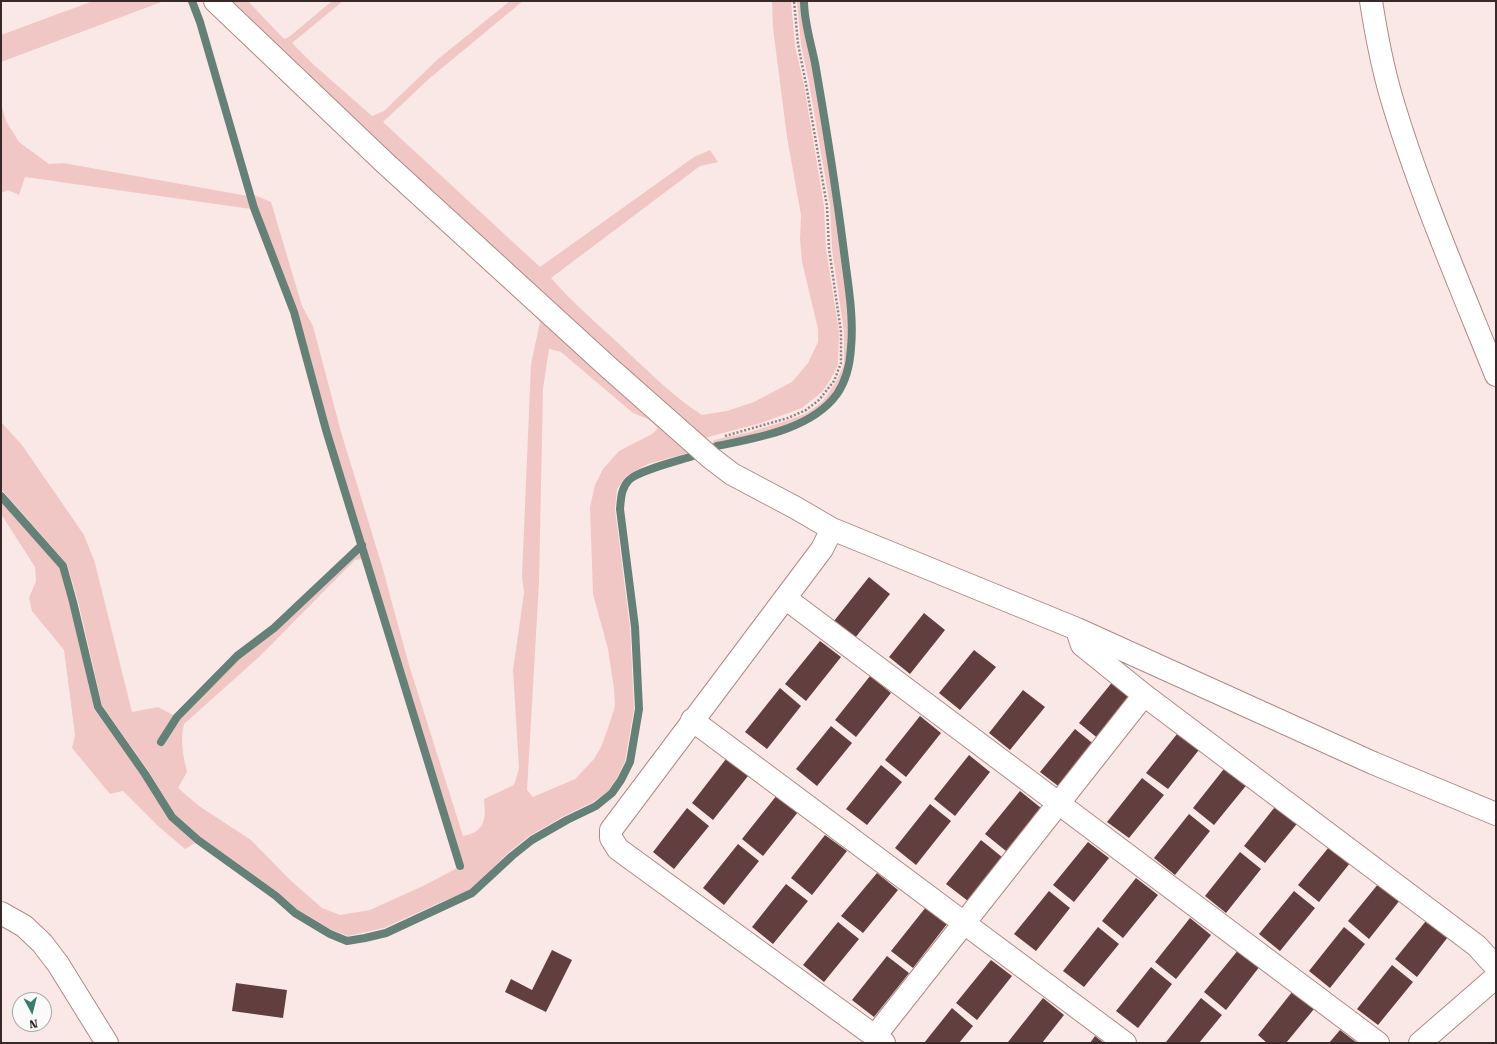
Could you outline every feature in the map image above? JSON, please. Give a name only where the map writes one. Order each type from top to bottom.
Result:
[{"type":"street","points":[[215,1],[385,164],[602,361],[732,474],[832,529],[1077,629],[1373,763],[1496,814]]},
{"type":"street","points":[[1370,1],[1380,56],[1415,171],[1432,218],[1496,375]]},
{"type":"street","points":[[832,529],[822,550],[692,720],[611,830],[611,838],[618,848],[879,1040],[964,923],[1144,695]]},
{"type":"street","points":[[785,598],[1378,1043]]},
{"type":"street","points":[[1077,629],[1082,645],[1144,695],[1477,946],[1496,967]]},
{"type":"street","points":[[692,720],[1125,1043]]},
{"type":"street","points":[[1,913],[24,926],[42,943],[58,964],[107,1043]]},
{"type":"street","points":[[1420,1043],[1496,977]]},
{"type":"path","points":[[696,444],[788,418],[806,410],[820,400],[834,381],[841,364],[842,332],[829,249],[827,206],[798,44],[794,1]]},
{"type":"shaded area","points":[[93,1],[164,1],[1,62],[1,35]]},
{"type":"shaded area","points":[[227,1],[248,1],[284,39],[289,37],[332,1],[343,1],[292,43],[314,65],[372,116],[384,111],[438,59],[510,1],[523,1],[430,78],[383,122],[540,267],[694,157],[710,150],[718,162],[700,166],[551,278],[583,311],[658,380],[679,399],[702,415],[727,411],[754,402],[792,382],[808,363],[818,342],[818,329],[802,262],[800,239],[801,215],[787,137],[773,28],[772,1],[791,1],[795,46],[804,85],[824,206],[826,249],[839,332],[838,365],[831,379],[822,392],[802,408],[761,423],[697,440]]},
{"type":"shaded area","points":[[797,1],[802,1],[803,17],[812,55],[826,136],[849,304],[851,338],[849,356],[840,385],[826,403],[814,413],[787,427],[772,432],[711,445],[714,440],[750,432],[807,413],[822,402],[836,382],[844,364],[844,332],[832,249],[830,205],[801,44]]},
{"type":"shaded area","points":[[1,104],[6,121],[19,142],[49,164],[63,163],[248,196],[251,209],[25,177],[19,195],[8,190],[1,193]]},
{"type":"shaded area","points":[[252,194],[271,202],[302,306],[313,326],[341,432],[382,566],[409,665],[463,836],[475,832],[482,826],[485,808],[484,799],[514,785],[519,769],[513,670],[524,593],[522,576],[531,364],[540,322],[481,256],[695,451],[648,464],[626,476],[617,489],[615,509],[630,627],[634,709],[625,761],[617,778],[609,790],[593,802],[564,816],[529,836],[508,853],[470,890],[384,928],[348,936],[332,930],[298,910],[279,893],[201,837],[175,814],[149,772],[102,705],[78,601],[67,564],[1,489],[1,422],[22,445],[84,535],[95,563],[132,712],[158,707],[175,716],[159,741],[161,743],[178,718],[239,656],[275,629],[360,549],[363,559],[355,560],[259,657],[184,724],[182,748],[187,772],[178,788],[199,806],[251,840],[289,879],[322,908],[340,915],[370,910],[425,885],[461,866],[327,429],[296,311],[255,208]],"holes":[[[549,349],[561,352],[633,413],[648,419],[658,428],[652,434],[619,451],[603,469],[595,485],[590,507],[593,594],[608,649],[614,689],[615,706],[608,728],[601,747],[594,759],[575,779],[533,797],[527,790],[539,583],[543,389]]]},
{"type":"shaded area","points":[[1,501],[60,568],[70,603],[94,709],[142,776],[169,819],[195,843],[185,849],[158,826],[123,791],[110,794],[72,748],[75,735],[64,650],[32,611],[29,598],[36,581],[35,567],[1,514]]},
{"type":"building","points":[[869,577],[890,594],[855,638],[834,621]]},
{"type":"building","points":[[924,613],[945,630],[910,674],[889,657]]},
{"type":"building","points":[[820,641],[841,657],[806,701],[785,684]]},
{"type":"building","points":[[974,650],[996,667],[960,710],[939,693]]},
{"type":"building","points":[[870,676],[891,693],[856,737],[835,720]]},
{"type":"building","points":[[1114,680],[1135,697],[1100,740],[1079,723]]},
{"type":"building","points":[[780,688],[801,706],[767,749],[745,732]]},
{"type":"building","points":[[1023,690],[1045,707],[1010,750],[989,733]]},
{"type":"building","points":[[920,716],[941,733],[906,777],[885,760]]},
{"type":"building","points":[[831,726],[852,743],[817,786],[796,769]]},
{"type":"building","points":[[1075,729],[1096,746],[1062,789],[1040,772]]},
{"type":"building","points":[[1181,729],[1202,746],[1168,789],[1146,773]]},
{"type":"building","points":[[969,755],[990,772],[955,816],[934,799]]},
{"type":"building","points":[[726,759],[748,776],[713,820],[692,803]]},
{"type":"building","points":[[881,765],[902,782],[867,825],[846,809]]},
{"type":"building","points":[[1227,765],[1249,782],[1214,825],[1193,808]]},
{"type":"building","points":[[1142,778],[1164,795],[1129,838],[1107,822]]},
{"type":"building","points":[[1020,791],[1041,808],[1006,851],[985,834]]},
{"type":"building","points":[[777,795],[798,812],[763,856],[742,839]]},
{"type":"building","points":[[1278,803],[1300,820],[1265,863],[1244,846]]},
{"type":"building","points":[[930,804],[951,821],[916,865],[895,848]]},
{"type":"building","points":[[687,808],[709,826],[674,869],[653,852]]},
{"type":"building","points":[[1189,814],[1210,831],[1175,875],[1154,858]]},
{"type":"building","points":[[825,835],[847,851],[812,895],[791,878]]},
{"type":"building","points":[[981,840],[1002,857],[968,901],[946,884]]},
{"type":"building","points":[[1088,842],[1109,858],[1074,902],[1053,885]]},
{"type":"building","points":[[1333,842],[1354,858],[1319,902],[1298,885]]},
{"type":"building","points":[[738,844],[759,861],[724,905],[703,888]]},
{"type":"building","points":[[1240,852],[1261,869],[1226,913],[1205,896]]},
{"type":"building","points":[[877,873],[898,890],[863,933],[841,916]]},
{"type":"building","points":[[1136,878],[1158,895],[1123,938],[1102,921]]},
{"type":"building","points":[[1383,878],[1404,895],[1369,939],[1348,921]]},
{"type":"building","points":[[786,884],[808,901],[773,944],[752,927]]},
{"type":"building","points":[[1049,891],[1070,908],[1036,951],[1014,934]]},
{"type":"building","points":[[1294,891],[1315,908],[1280,951],[1259,934]]},
{"type":"building","points":[[926,907],[947,924],[913,968],[891,951]]},
{"type":"building","points":[[1430,916],[1451,933],[1417,977],[1395,959]]},
{"type":"building","points":[[1190,918],[1211,935],[1176,979],[1155,962]]},
{"type":"building","points":[[838,922],[859,939],[824,982],[803,965]]},
{"type":"building","points":[[1098,927],[1119,944],[1084,987],[1063,971]]},
{"type":"building","points":[[1344,927],[1365,944],[1330,988],[1309,971]]},
{"type":"building","points":[[1239,949],[1260,966],[1226,1010],[1204,992]]},
{"type":"building","points":[[552,950],[572,960],[546,1012],[505,992],[511,979],[532,990]]},
{"type":"building","points":[[887,956],[909,973],[874,1017],[852,1000]]},
{"type":"building","points":[[991,960],[1012,976],[977,1020],[956,1003]]},
{"type":"building","points":[[1392,965],[1413,982],[1378,1025],[1357,1009]]},
{"type":"building","points":[[1151,967],[1172,984],[1138,1028],[1116,1011]]},
{"type":"building","points":[[236,983],[287,990],[283,1018],[232,1011]]},
{"type":"building","points":[[1292,992],[1314,1009],[1286,1043],[1267,1043],[1258,1035]]},
{"type":"building","points":[[1043,998],[1064,1015],[1042,1043],[1008,1042]]},
{"type":"building","points":[[1201,998],[1222,1015],[1199,1043],[1167,1043],[1166,1042]]},
{"type":"building","points":[[952,1008],[973,1026],[959,1043],[924,1043]]},
{"type":"building","points":[[1340,1030],[1357,1043],[1329,1043]]},
{"type":"building","points":[[1095,1036],[1104,1043],[1090,1043]]},
{"type":"waterway","points":[[192,1],[200,22],[254,208],[294,312],[326,430],[460,866]]},
{"type":"waterway","points":[[717,446],[783,430],[799,424],[813,416],[826,406],[837,394],[843,384],[849,366],[852,336],[849,288],[831,158],[815,63],[806,25],[804,1]]},
{"type":"waterway","points":[[1,496],[63,566],[98,707],[145,774],[172,817],[198,840],[276,896],[295,913],[330,934],[347,941],[386,933],[472,893],[512,856],[532,840],[567,820],[596,806],[612,793],[621,780],[630,762],[639,709],[635,627],[620,509],[622,494],[624,486],[634,476],[696,455]]},
{"type":"waterway","points":[[161,742],[177,717],[237,656],[274,628],[362,545]]}]
